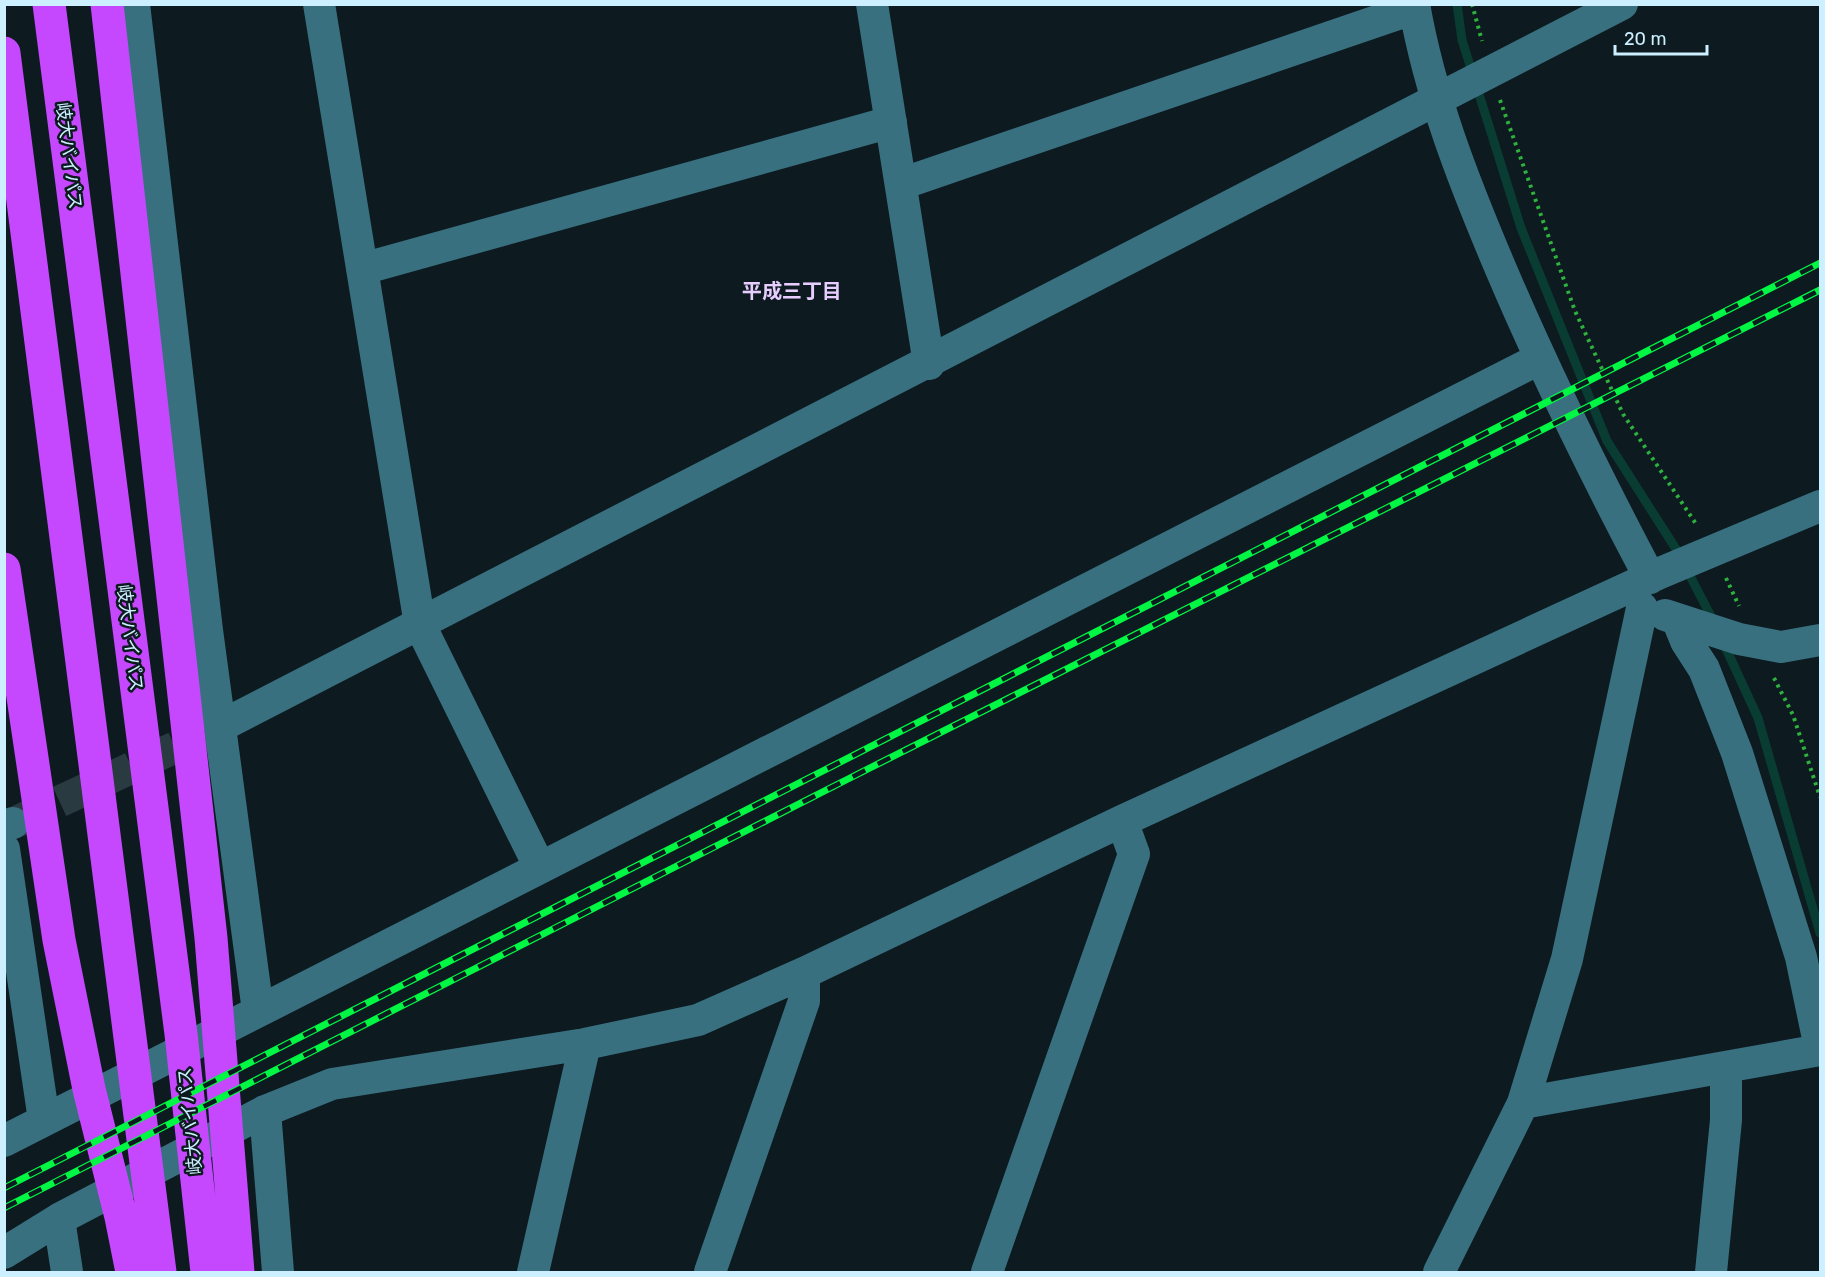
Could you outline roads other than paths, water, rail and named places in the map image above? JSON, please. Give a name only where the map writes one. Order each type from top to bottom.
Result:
[{"type":"highway","name":"岐大バイパス","points":[[49,4],[181,1034],[207,1272]]},
{"type":"highway","points":[[107,4],[208,915],[238,1272]]},
{"type":"highway","points":[[4,53],[160,1272]]},
{"type":"highway","points":[[4,569],[59,940],[88,1089],[121,1217],[132,1272]]},
{"type":"street","points":[[134,4],[206,618],[258,1011]]},
{"type":"street","points":[[319,4],[420,625],[540,867]]},
{"type":"street","points":[[872,4],[929,364]]},
{"type":"street","points":[[221,726],[929,364],[1622,4]]},
{"type":"street","points":[[901,184],[1414,6],[1484,229],[1539,359],[1590,464],[1644,587],[1684,621],[1738,639],[1781,647],[1821,640]]},
{"type":"street","points":[[362,269],[891,122]]},
{"type":"street","points":[[4,1141],[1539,359]]},
{"type":"street","points":[[4,1253],[59,1219],[265,1111],[332,1084],[585,1044],[698,1020],[804,974],[1122,821],[1644,587],[1700,556],[1821,506]]},
{"type":"street","points":[[1439,1272],[1523,1103],[1567,959],[1644,587]]},
{"type":"street","points":[[1523,1103],[1821,1049],[1801,957],[1737,753],[1704,669],[1686,640],[1684,621]]},
{"type":"street","points":[[987,1272],[1134,854],[1122,821]]},
{"type":"street","points":[[7,833],[44,1120]]},
{"type":"street","points":[[710,1272],[804,1000],[804,974]]},
{"type":"street","points":[[533,1272],[585,1044]]},
{"type":"street","points":[[1711,1272],[1726,1120],[1726,1067]]},
{"type":"street","points":[[265,1111],[278,1272]]},
{"type":"street","points":[[59,1219],[67,1272]]},
{"type":"waterway","points":[[1457,4],[1462,40],[1521,228],[1607,441],[1676,549],[1715,624]]},
{"type":"waterway","points":[[1723,642],[1758,718],[1820,933]]},
{"type":"tunnel","points":[[16,822],[212,730]]},
{"type":"railway","points":[[4,1188],[1820,263]]},
{"type":"railway","points":[[4,1208],[848,779],[1820,290]]},
{"type":"district","name":"平成三丁目","points":[[792,291]]}]
